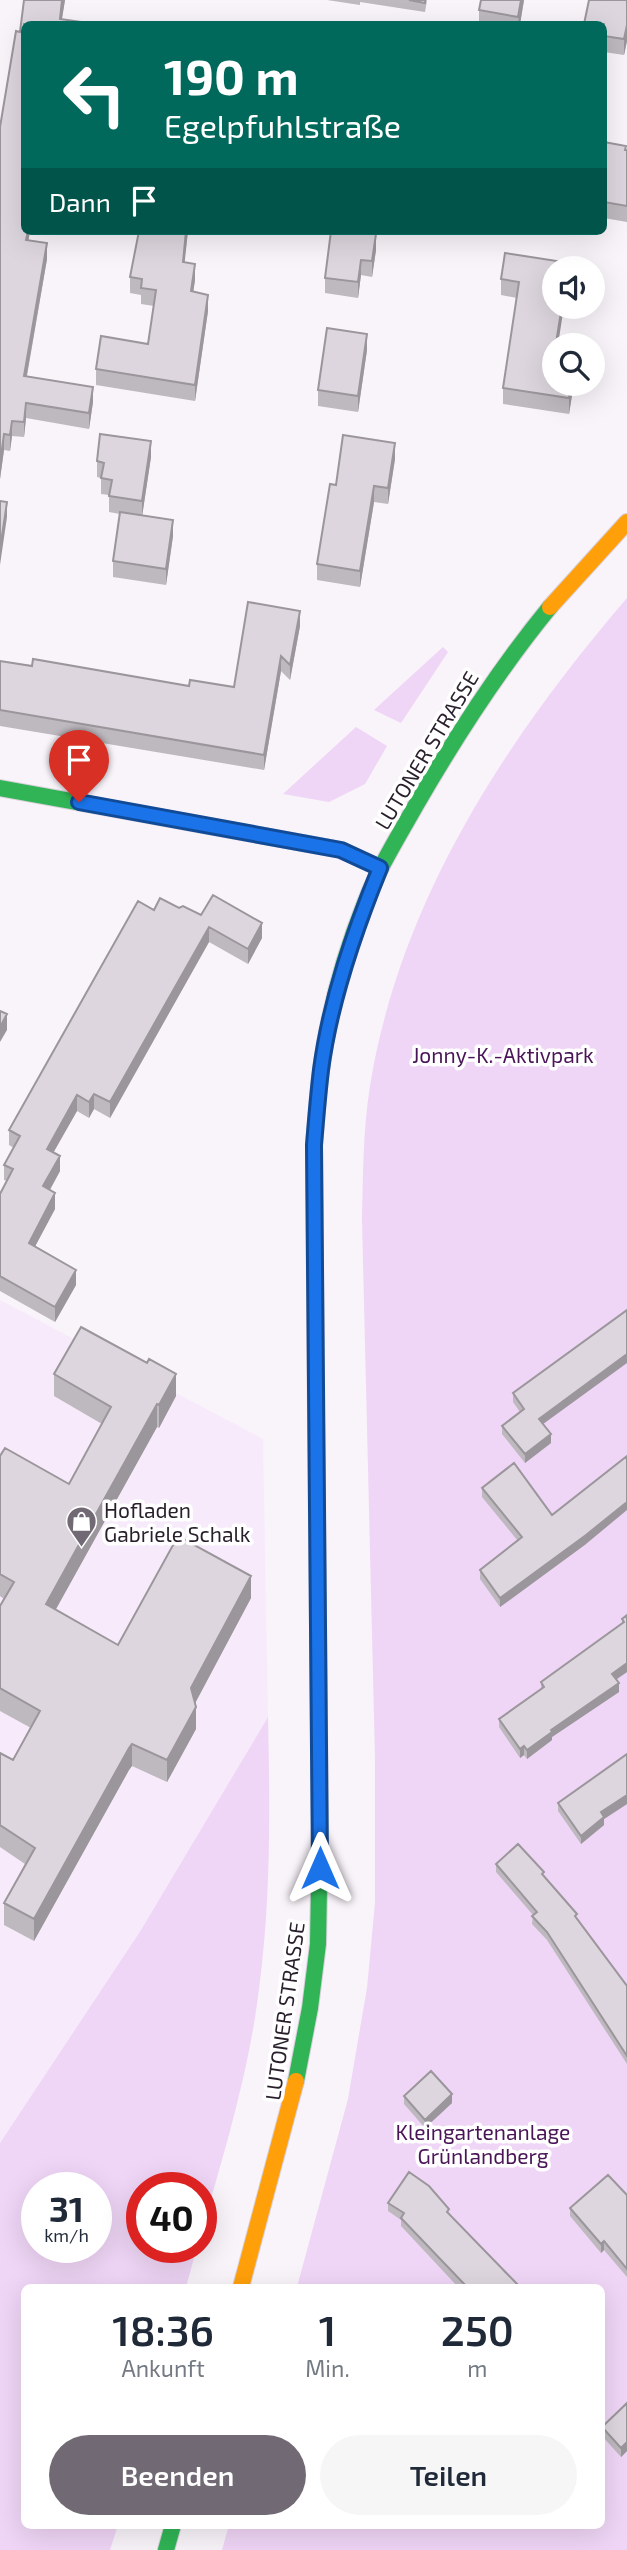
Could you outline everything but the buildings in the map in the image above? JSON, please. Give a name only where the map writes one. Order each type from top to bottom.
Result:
[{"type":"street","name":"LUTONER STRASSE","points":[[242,2284],[291,2106],[310,2008],[318,1944],[320,1815],[314,1145],[321,1068],[330,1022],[361,914],[380,868],[435,771],[486,689],[555,599],[627,522]]},
{"type":"street","points":[[0,788],[341,850],[380,868]]},
{"type":"street","points":[[166,2550],[172,2529]]},
{"type":"shaded area","points":[[0,1300],[263,1439],[268,1717],[141,1930],[0,2143]]},
{"type":"green space","name":"Kleingartenanlage Grünlandberg","points":[[627,598],[627,2550],[222,2550],[228,2529],[605,2529],[605,2284],[298,2284],[348,2099],[367,1988],[375,1903],[375,1757],[362,1219],[370,1086],[385,1017],[406,951],[433,887],[465,825],[501,765],[540,707]]},
{"type":"green space","points":[[443,647],[448,652],[401,723],[374,710]]},
{"type":"green space","points":[[356,727],[387,746],[365,784],[329,802],[283,794]]},
{"type":"green space","points":[[268,1717],[268,1887],[263,1955],[255,2020],[217,2178],[217,2172],[126,2172],[126,2263],[193,2263],[187,2284],[21,2284],[21,2529],[117,2529],[110,2550],[0,2550],[0,2143],[141,1930]]},
{"type":"traffic: fast","points":[[317,1109],[323,1057],[340,979],[376,878],[463,728],[513,654],[550,607]]},
{"type":"traffic: fast","points":[[0,788],[341,850],[380,868]]},
{"type":"traffic: fast","points":[[296,2081],[310,2008],[318,1944],[320,1829],[316,1420]]},
{"type":"traffic: fast","points":[[166,2550],[172,2529]]},
{"type":"traffic: slow","points":[[550,607],[627,522]]},
{"type":"traffic: slow","points":[[316,1420],[314,1145],[317,1109]]},
{"type":"traffic: slow","points":[[242,2284],[296,2081]]},
{"type":"place","name":"Hofladen Gabriele Schalk","points":[[81,1548]]},
{"type":"route","points":[[79,802],[341,850],[380,868],[361,914],[330,1022],[321,1068],[314,1145],[320,1868]]},
{"type":"park label","name":"Jonny-K.-Aktivpark","points":[[503,1054]]}]
